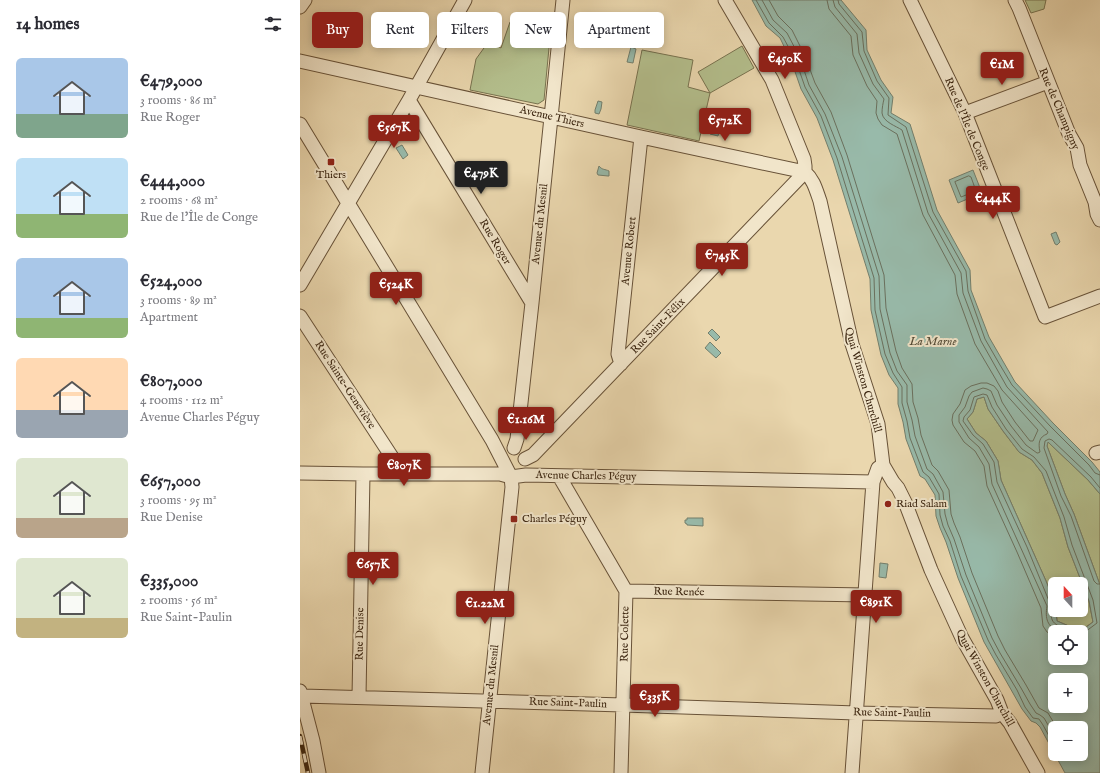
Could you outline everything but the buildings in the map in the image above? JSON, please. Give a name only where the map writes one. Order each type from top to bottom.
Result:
[{"type":"street","points":[[300,7],[305,0]]},
{"type":"street","points":[[300,285],[409,100],[465,0]]},
{"type":"street","name":"Avenue du Mesnil","points":[[514,448],[517,439],[532,303],[562,0]]},
{"type":"street","name":"Quai Winston Churchill","points":[[725,0],[772,80],[804,158],[805,172],[815,185],[820,201],[852,344],[878,424],[883,465],[892,482],[898,488],[931,570],[962,638],[998,700],[1002,712],[1010,722],[1038,773]]},
{"type":"street","name":"Rue de l'Île de Conge","points":[[910,0],[964,113],[1045,317],[1100,296]]},
{"type":"street","name":"Rue de Champigny","points":[[1015,0],[1069,134],[1077,148],[1080,165],[1095,202],[1097,214],[1100,220]]},
{"type":"street","name":"Avenue Thiers","points":[[300,61],[640,137],[805,172]]},
{"type":"street","points":[[964,113],[1048,82]]},
{"type":"street","name":"Rue Roger","points":[[409,100],[532,303]]},
{"type":"street","points":[[300,124],[499,452],[511,477]]},
{"type":"street","name":"Avenue Robert","points":[[621,364],[618,354],[640,137]]},
{"type":"street","name":"Rue Saint-Félix","points":[[525,460],[533,455],[805,172]]},
{"type":"street","name":"Rue Sainte-Geneviève","points":[[300,316],[403,474]]},
{"type":"street","points":[[499,452],[505,448],[514,448],[521,452],[525,460],[526,475]]},
{"type":"street","points":[[852,773],[873,482],[878,468],[883,465]]},
{"type":"street","name":"Avenue Charles Péguy","points":[[300,473],[500,474],[511,477],[526,475],[873,482]]},
{"type":"street","name":"Rue Denise","points":[[359,697],[363,474]]},
{"type":"street","points":[[558,476],[626,591]]},
{"type":"street","name":"Avenue du Mesnil","points":[[482,773],[512,487],[511,477]]},
{"type":"street","name":"Rue Renée","points":[[626,591],[866,595]]},
{"type":"street","name":"Rue Colette","points":[[621,773],[626,591]]},
{"type":"street","points":[[301,694],[313,741],[319,773]]},
{"type":"street","name":"Rue Saint-Paulin","points":[[301,694],[856,713],[996,716],[1002,712]]},
{"type":"green space","points":[[1025,0],[1046,0],[1044,9],[1031,13]]},
{"type":"green space","points":[[510,22],[510,48],[549,48],[544,100],[538,104],[470,90],[476,59],[484,48],[502,48]]},
{"type":"green space","points":[[742,46],[754,68],[710,93],[698,72]]},
{"type":"green space","points":[[642,50],[693,60],[688,87],[710,93],[699,141],[627,125]]},
{"type":"green space","points":[[984,397],[988,409],[1019,452],[1032,460],[1042,473],[1060,518],[1068,547],[1080,577],[1048,577],[1048,587],[1001,480],[998,461],[986,441],[976,433],[967,419],[973,412],[977,399]]},
{"type":"green space","points":[[1048,442],[1088,480],[1100,494],[1100,585],[1047,446]]},
{"type":"green space","points":[[1088,598],[1093,622],[1088,625],[1066,625],[1057,621],[1057,617],[1088,617]]},
{"type":"water","name":"La Marne","points":[[752,0],[841,0],[866,30],[867,50],[881,80],[893,97],[891,113],[910,124],[937,210],[970,270],[971,290],[989,337],[1015,382],[1100,472],[1100,494],[1088,480],[1048,442],[1047,446],[1100,585],[1100,773],[1065,773],[1058,761],[1088,761],[1088,721],[1048,721],[1048,742],[1040,727],[1031,721],[1022,709],[984,642],[958,578],[936,516],[935,495],[925,479],[920,476],[906,439],[898,404],[898,388],[889,375],[881,355],[871,310],[870,279],[833,160],[817,118],[801,89],[792,63],[780,38],[766,26]],"holes":[[[984,397],[988,409],[1019,452],[1032,460],[1042,473],[1060,518],[1068,547],[1080,577],[1088,577],[1088,598],[1093,622],[1088,626],[1088,665],[1048,665],[1048,625],[1067,625],[1057,621],[1057,617],[1048,617],[1048,586],[1001,480],[998,461],[986,441],[976,433],[967,419],[973,412],[977,399]]]},
{"type":"water","points":[[631,48],[636,49],[633,63],[627,62]]},
{"type":"water","points":[[598,101],[602,102],[599,114],[595,113]]},
{"type":"water","points":[[713,120],[721,122],[718,136],[710,134]]},
{"type":"water","points":[[402,145],[408,155],[403,159],[396,148]]},
{"type":"water","points":[[599,166],[602,169],[609,171],[609,176],[598,175],[597,173]]},
{"type":"water","points":[[973,170],[982,193],[958,203],[949,180]]},
{"type":"water","points":[[1056,232],[1060,242],[1057,245],[1055,244],[1051,234]]},
{"type":"water","points":[[712,329],[720,337],[716,341],[708,333]]},
{"type":"water","points":[[710,342],[721,353],[716,358],[705,348]]},
{"type":"water","points":[[687,518],[703,518],[703,526],[687,525],[685,520],[687,520]]},
{"type":"water","points":[[880,563],[888,564],[886,578],[879,577]]},
{"type":"railway","points":[[300,736],[308,773]]},
{"type":"place","name":"Thiers","points":[[331,162]]},
{"type":"place","name":"Riad Salam","points":[[888,504]]},
{"type":"place","name":"Charles Péguy","points":[[514,519]]}]
